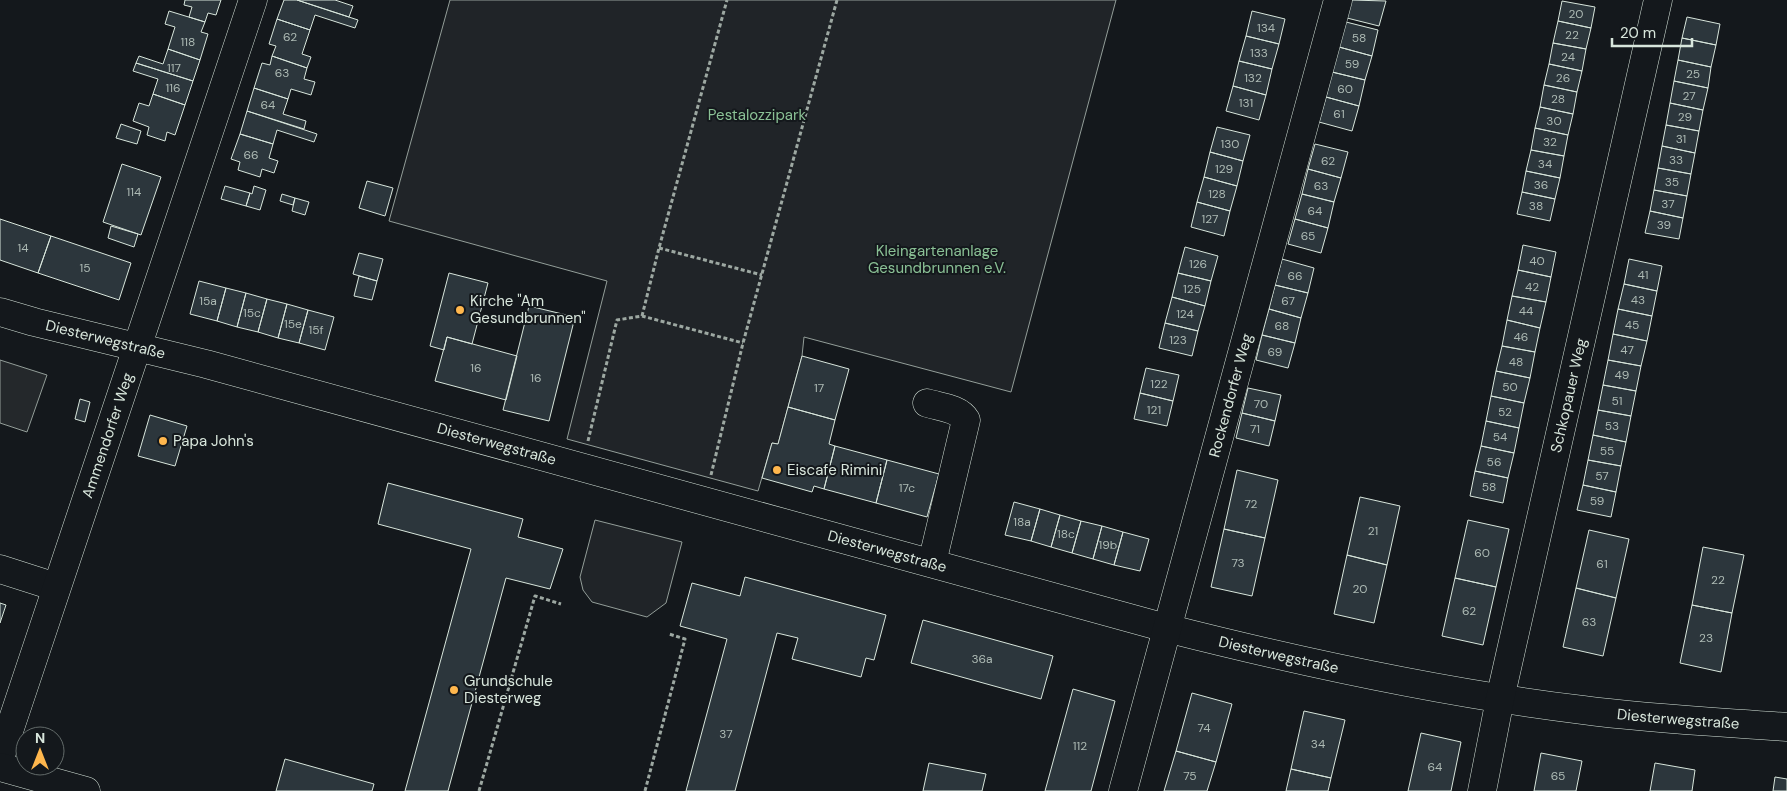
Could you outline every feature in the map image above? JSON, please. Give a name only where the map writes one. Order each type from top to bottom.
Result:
[{"type":"street","name":"Ammendorfer Weg","points":[[0,758],[253,0]]},
{"type":"street","name":"Rockendorfer Weg","points":[[1124,791],[1166,628],[1338,0]]},
{"type":"street","name":"Schkopauer Weg","points":[[1482,791],[1500,698],[1658,0]]},
{"type":"street","name":"Diesterwegstraße","points":[[0,312],[136,348],[206,364],[1166,628],[1314,664],[1400,682],[1584,710],[1787,727]]},
{"type":"street","points":[[927,403],[958,411],[966,420],[932,563]]},
{"type":"street","points":[[0,569],[56,587]]},
{"type":"street","points":[[0,767],[86,791]]},
{"type":"path","points":[[642,316],[727,0]]},
{"type":"path","points":[[705,500],[744,343],[837,0]]},
{"type":"path","points":[[659,248],[762,275]]},
{"type":"path","points":[[581,467],[617,320],[642,316],[744,343]]},
{"type":"path","points":[[479,791],[535,596],[561,604]]},
{"type":"path","points":[[645,791],[685,639],[669,634]]},
{"type":"green space","points":[[450,0],[1116,0],[1011,392],[804,337],[802,356],[778,444],[772,443],[758,491],[567,439],[607,281],[389,221]]},
{"type":"green space","points":[[595,520],[682,542],[666,603],[647,617],[592,602],[583,590],[580,577]]},
{"type":"shaded area","points":[[0,360],[47,375],[27,432],[0,423]]},
{"type":"building","points":[[185,0],[221,0],[216,15],[208,13],[205,22],[189,17],[192,7],[184,5]]},
{"type":"building","points":[[284,0],[297,0],[358,20],[355,28],[315,15],[310,30],[277,19]]},
{"type":"building","points":[[297,0],[335,0],[353,6],[349,17]]},
{"type":"building","points":[[1351,0],[1386,1],[1379,26],[1347,18]]},
{"type":"building","points":[[1562,1],[1595,7],[1591,28],[1558,21]]},
{"type":"building","points":[[169,11],[205,22],[201,32],[208,34],[200,60],[168,49],[175,27],[165,24]]},
{"type":"building","points":[[1252,11],[1285,19],[1279,44],[1246,36]]},
{"type":"building","points":[[1687,17],[1720,24],[1716,45],[1682,38]]},
{"type":"building","points":[[277,19],[310,30],[302,54],[311,57],[307,68],[272,56],[276,46],[269,44]]},
{"type":"building","points":[[1558,21],[1591,28],[1586,49],[1553,43]]},
{"type":"building","points":[[1346,22],[1378,30],[1372,56],[1339,47]]},
{"type":"building","points":[[1246,36],[1279,44],[1272,69],[1239,61]]},
{"type":"building","points":[[1682,38],[1716,45],[1711,67],[1678,60]]},
{"type":"building","points":[[1553,43],[1586,49],[1582,71],[1549,64]]},
{"type":"building","points":[[1339,47],[1372,56],[1365,80],[1332,72]]},
{"type":"building","points":[[168,49],[200,60],[193,81],[136,63],[139,56],[163,64]]},
{"type":"building","points":[[272,56],[307,68],[304,79],[315,82],[311,95],[291,89],[288,99],[254,88],[262,63],[270,65]]},
{"type":"building","points":[[1678,60],[1711,67],[1708,88],[1674,81]]},
{"type":"building","points":[[1239,61],[1272,69],[1266,95],[1233,86]]},
{"type":"building","points":[[136,63],[193,81],[185,105],[153,94],[158,79],[133,71]]},
{"type":"building","points":[[1549,64],[1582,71],[1577,92],[1544,85]]},
{"type":"building","points":[[1332,72],[1365,80],[1359,106],[1326,97]]},
{"type":"building","points":[[1674,81],[1708,88],[1703,110],[1670,103]]},
{"type":"building","points":[[1544,85],[1577,92],[1573,114],[1540,107]]},
{"type":"building","points":[[1233,86],[1266,95],[1259,120],[1226,111]]},
{"type":"building","points":[[254,88],[288,99],[283,114],[306,121],[304,129],[247,111]]},
{"type":"building","points":[[153,94],[185,105],[175,135],[167,132],[165,141],[147,135],[149,127],[133,121],[139,103],[149,106]]},
{"type":"building","points":[[1326,97],[1359,106],[1352,131],[1319,122]]},
{"type":"building","points":[[1670,103],[1703,110],[1699,131],[1666,125]]},
{"type":"building","points":[[1540,107],[1573,114],[1568,135],[1535,128]]},
{"type":"building","points":[[247,111],[317,134],[314,142],[277,130],[273,144],[240,134]]},
{"type":"building","points":[[121,124],[141,131],[137,144],[116,138]]},
{"type":"building","points":[[1666,125],[1699,131],[1695,153],[1662,146]]},
{"type":"building","points":[[1217,127],[1250,135],[1243,161],[1210,152]]},
{"type":"building","points":[[1535,128],[1568,135],[1564,156],[1531,150]]},
{"type":"building","points":[[240,134],[273,144],[269,158],[278,161],[274,173],[262,169],[260,177],[238,170],[240,162],[231,159]]},
{"type":"building","points":[[1315,144],[1348,152],[1341,178],[1308,169]]},
{"type":"building","points":[[1662,146],[1695,153],[1691,174],[1658,168]]},
{"type":"building","points":[[1531,150],[1564,156],[1560,178],[1526,171]]},
{"type":"building","points":[[1210,152],[1243,161],[1237,186],[1204,177]]},
{"type":"building","points":[[122,164],[161,177],[141,235],[103,222]]},
{"type":"building","points":[[1658,168],[1691,174],[1687,196],[1654,190]]},
{"type":"building","points":[[1308,169],[1341,178],[1334,202],[1302,194]]},
{"type":"building","points":[[1526,171],[1560,178],[1555,199],[1522,192]]},
{"type":"building","points":[[1204,177],[1237,186],[1230,211],[1197,202]]},
{"type":"building","points":[[367,181],[393,188],[385,216],[359,208]]},
{"type":"building","points":[[225,186],[250,193],[246,206],[221,199]]},
{"type":"building","points":[[254,186],[266,190],[260,210],[246,206]]},
{"type":"building","points":[[1654,190],[1687,196],[1683,218],[1650,211]]},
{"type":"building","points":[[1522,192],[1555,199],[1550,221],[1517,214]]},
{"type":"building","points":[[282,194],[295,198],[293,205],[280,201]]},
{"type":"building","points":[[1302,194],[1334,202],[1328,228],[1295,219]]},
{"type":"building","points":[[295,198],[309,202],[305,215],[292,211]]},
{"type":"building","points":[[1197,202],[1230,211],[1224,236],[1191,227]]},
{"type":"building","points":[[1650,211],[1683,218],[1679,239],[1645,233]]},
{"type":"building","points":[[0,219],[51,236],[38,273],[0,260]]},
{"type":"building","points":[[1295,219],[1328,228],[1321,253],[1288,244]]},
{"type":"building","points":[[111,226],[138,234],[134,247],[108,238]]},
{"type":"building","points":[[51,236],[131,263],[119,300],[38,273]]},
{"type":"building","points":[[1523,245],[1556,252],[1551,277],[1518,270]]},
{"type":"building","points":[[1185,247],[1218,256],[1211,281],[1178,273]]},
{"type":"building","points":[[359,253],[383,259],[377,281],[353,274]]},
{"type":"building","points":[[1282,259],[1314,268],[1308,293],[1275,285]]},
{"type":"building","points":[[1629,259],[1662,266],[1657,291],[1624,284]]},
{"type":"building","points":[[1518,270],[1551,277],[1546,302],[1512,296]]},
{"type":"building","name":"Kirche \"Am Gesundbrunnen\"","points":[[449,273],[488,283],[472,344],[447,337],[444,350],[430,346]]},
{"type":"building","points":[[1178,273],[1211,281],[1205,306],[1172,297]]},
{"type":"building","points":[[359,276],[377,281],[372,300],[354,296]]},
{"type":"building","points":[[199,281],[226,288],[217,321],[190,314]]},
{"type":"building","points":[[1624,284],[1657,291],[1652,316],[1618,309]]},
{"type":"building","points":[[1275,285],[1308,293],[1301,318],[1269,309]]},
{"type":"building","points":[[226,288],[246,293],[237,327],[217,321]]},
{"type":"building","points":[[246,293],[267,299],[258,332],[237,327]]},
{"type":"building","points":[[1512,296],[1546,302],[1540,328],[1507,320]]},
{"type":"building","points":[[1172,297],[1205,306],[1198,331],[1165,323]]},
{"type":"building","points":[[267,299],[287,304],[278,338],[258,332]]},
{"type":"building","points":[[287,304],[308,310],[299,343],[278,338]]},
{"type":"building","points":[[529,306],[575,317],[549,421],[503,410]]},
{"type":"building","points":[[1269,309],[1301,318],[1295,343],[1262,335]]},
{"type":"building","points":[[1618,309],[1652,316],[1647,341],[1613,334]]},
{"type":"building","points":[[308,310],[334,317],[325,350],[299,343]]},
{"type":"building","points":[[1507,320],[1540,328],[1535,352],[1502,346]]},
{"type":"building","points":[[1165,323],[1198,331],[1192,356],[1159,348]]},
{"type":"building","points":[[1613,334],[1647,341],[1641,366],[1608,360]]},
{"type":"building","points":[[1262,335],[1295,343],[1288,368],[1256,360]]},
{"type":"building","points":[[447,337],[517,356],[506,400],[435,381]]},
{"type":"building","points":[[1502,346],[1535,352],[1530,378],[1496,371]]},
{"type":"building","points":[[802,356],[849,369],[835,420],[788,407]]},
{"type":"building","points":[[1608,360],[1641,366],[1636,391],[1603,385]]},
{"type":"building","points":[[1146,368],[1179,375],[1173,401],[1140,393]]},
{"type":"building","points":[[1496,371],[1530,378],[1524,403],[1491,396]]},
{"type":"building","points":[[1603,385],[1636,391],[1631,416],[1598,410]]},
{"type":"building","points":[[1248,388],[1281,395],[1275,421],[1242,413]]},
{"type":"building","points":[[1140,393],[1173,401],[1167,426],[1134,419]]},
{"type":"building","points":[[1491,396],[1524,403],[1519,428],[1486,421]]},
{"type":"building","points":[[80,399],[90,402],[85,422],[75,419]]},
{"type":"building","points":[[788,407],[835,420],[829,444],[835,446],[824,489],[814,486],[812,492],[762,478],[772,443],[778,444]]},
{"type":"building","points":[[1598,410],[1631,416],[1626,442],[1593,435]]},
{"type":"building","points":[[1242,413],[1275,421],[1269,446],[1236,438]]},
{"type":"building","name":"Papa John's","points":[[150,415],[187,426],[175,466],[138,456]]},
{"type":"building","points":[[1486,421],[1519,428],[1514,453],[1481,446]]},
{"type":"building","points":[[1593,435],[1626,442],[1621,466],[1588,460]]},
{"type":"building","points":[[835,446],[887,460],[876,503],[824,489]]},
{"type":"building","points":[[1481,446],[1514,453],[1508,478],[1475,471]]},
{"type":"building","points":[[887,460],[939,474],[927,517],[876,503]]},
{"type":"building","points":[[1588,460],[1621,466],[1616,492],[1583,485]]},
{"type":"building","points":[[1237,470],[1278,480],[1265,538],[1224,529]]},
{"type":"building","points":[[1475,471],[1508,478],[1503,503],[1470,496]]},
{"type":"building","name":"Grundschule Diesterweg","points":[[388,483],[523,519],[518,537],[563,549],[550,589],[506,578],[448,791],[405,791],[471,549],[378,524]]},
{"type":"building","points":[[1583,485],[1616,492],[1611,517],[1577,510]]},
{"type":"building","points":[[1360,497],[1400,506],[1387,565],[1347,555]]},
{"type":"building","points":[[1014,502],[1040,509],[1031,541],[1005,535]]},
{"type":"building","points":[[1040,509],[1060,515],[1051,547],[1031,541]]},
{"type":"building","points":[[1060,515],[1081,521],[1072,553],[1051,547]]},
{"type":"building","points":[[1468,520],[1509,529],[1496,587],[1455,578]]},
{"type":"building","points":[[1081,521],[1102,526],[1093,559],[1072,553]]},
{"type":"building","points":[[1102,526],[1123,532],[1114,565],[1093,559]]},
{"type":"building","points":[[1224,529],[1265,538],[1252,596],[1211,587]]},
{"type":"building","points":[[1589,530],[1629,539],[1616,598],[1576,588]]},
{"type":"building","points":[[1123,532],[1149,539],[1140,571],[1114,565]]},
{"type":"building","points":[[1703,547],[1744,555],[1732,613],[1692,605]]},
{"type":"building","points":[[1347,555],[1387,565],[1374,623],[1334,614]]},
{"type":"building","points":[[745,577],[886,615],[874,660],[866,658],[861,677],[792,659],[798,638],[777,633],[735,791],[686,791],[727,639],[680,626],[692,583],[740,596]]},
{"type":"building","points":[[1455,578],[1496,587],[1483,645],[1442,636]]},
{"type":"building","points":[[1576,588],[1616,598],[1603,656],[1563,647]]},
{"type":"building","points":[[0,603],[6,605],[0,623]]},
{"type":"building","points":[[1692,605],[1732,613],[1721,672],[1680,663]]},
{"type":"building","points":[[923,620],[1053,656],[1041,699],[911,663]]},
{"type":"building","points":[[1073,689],[1115,701],[1091,791],[1045,791]]},
{"type":"building","points":[[1192,693],[1232,704],[1216,762],[1176,751]]},
{"type":"building","points":[[1304,711],[1345,720],[1331,778],[1291,769]]},
{"type":"building","points":[[1421,733],[1461,742],[1451,791],[1408,791]]},
{"type":"building","points":[[1176,751],[1216,762],[1207,791],[1164,791]]},
{"type":"building","points":[[1541,753],[1582,761],[1576,791],[1534,791]]},
{"type":"building","points":[[285,759],[374,784],[372,791],[276,791]]},
{"type":"building","points":[[929,763],[986,774],[982,791],[923,791]]},
{"type":"building","points":[[1655,763],[1695,770],[1692,791],[1650,791]]},
{"type":"building","points":[[1291,769],[1331,778],[1328,791],[1286,791]]},
{"type":"building","points":[[1775,777],[1787,779],[1787,791],[1773,791]]},
{"type":"place","name":"Kirche \"Am Gesundbrunnen\"","points":[[460,310]]},
{"type":"place","name":"Papa John's","points":[[163,441]]},
{"type":"place","name":"Eiscafe Rimini","points":[[777,470]]},
{"type":"place","name":"Grundschule Diesterweg","points":[[454,690]]},
{"type":"park label","name":"Pestalozzipark","points":[[757,115]]},
{"type":"park label","name":"Kleingartenanlage Gesundbrunnen e.V.","points":[[937,260]]}]
